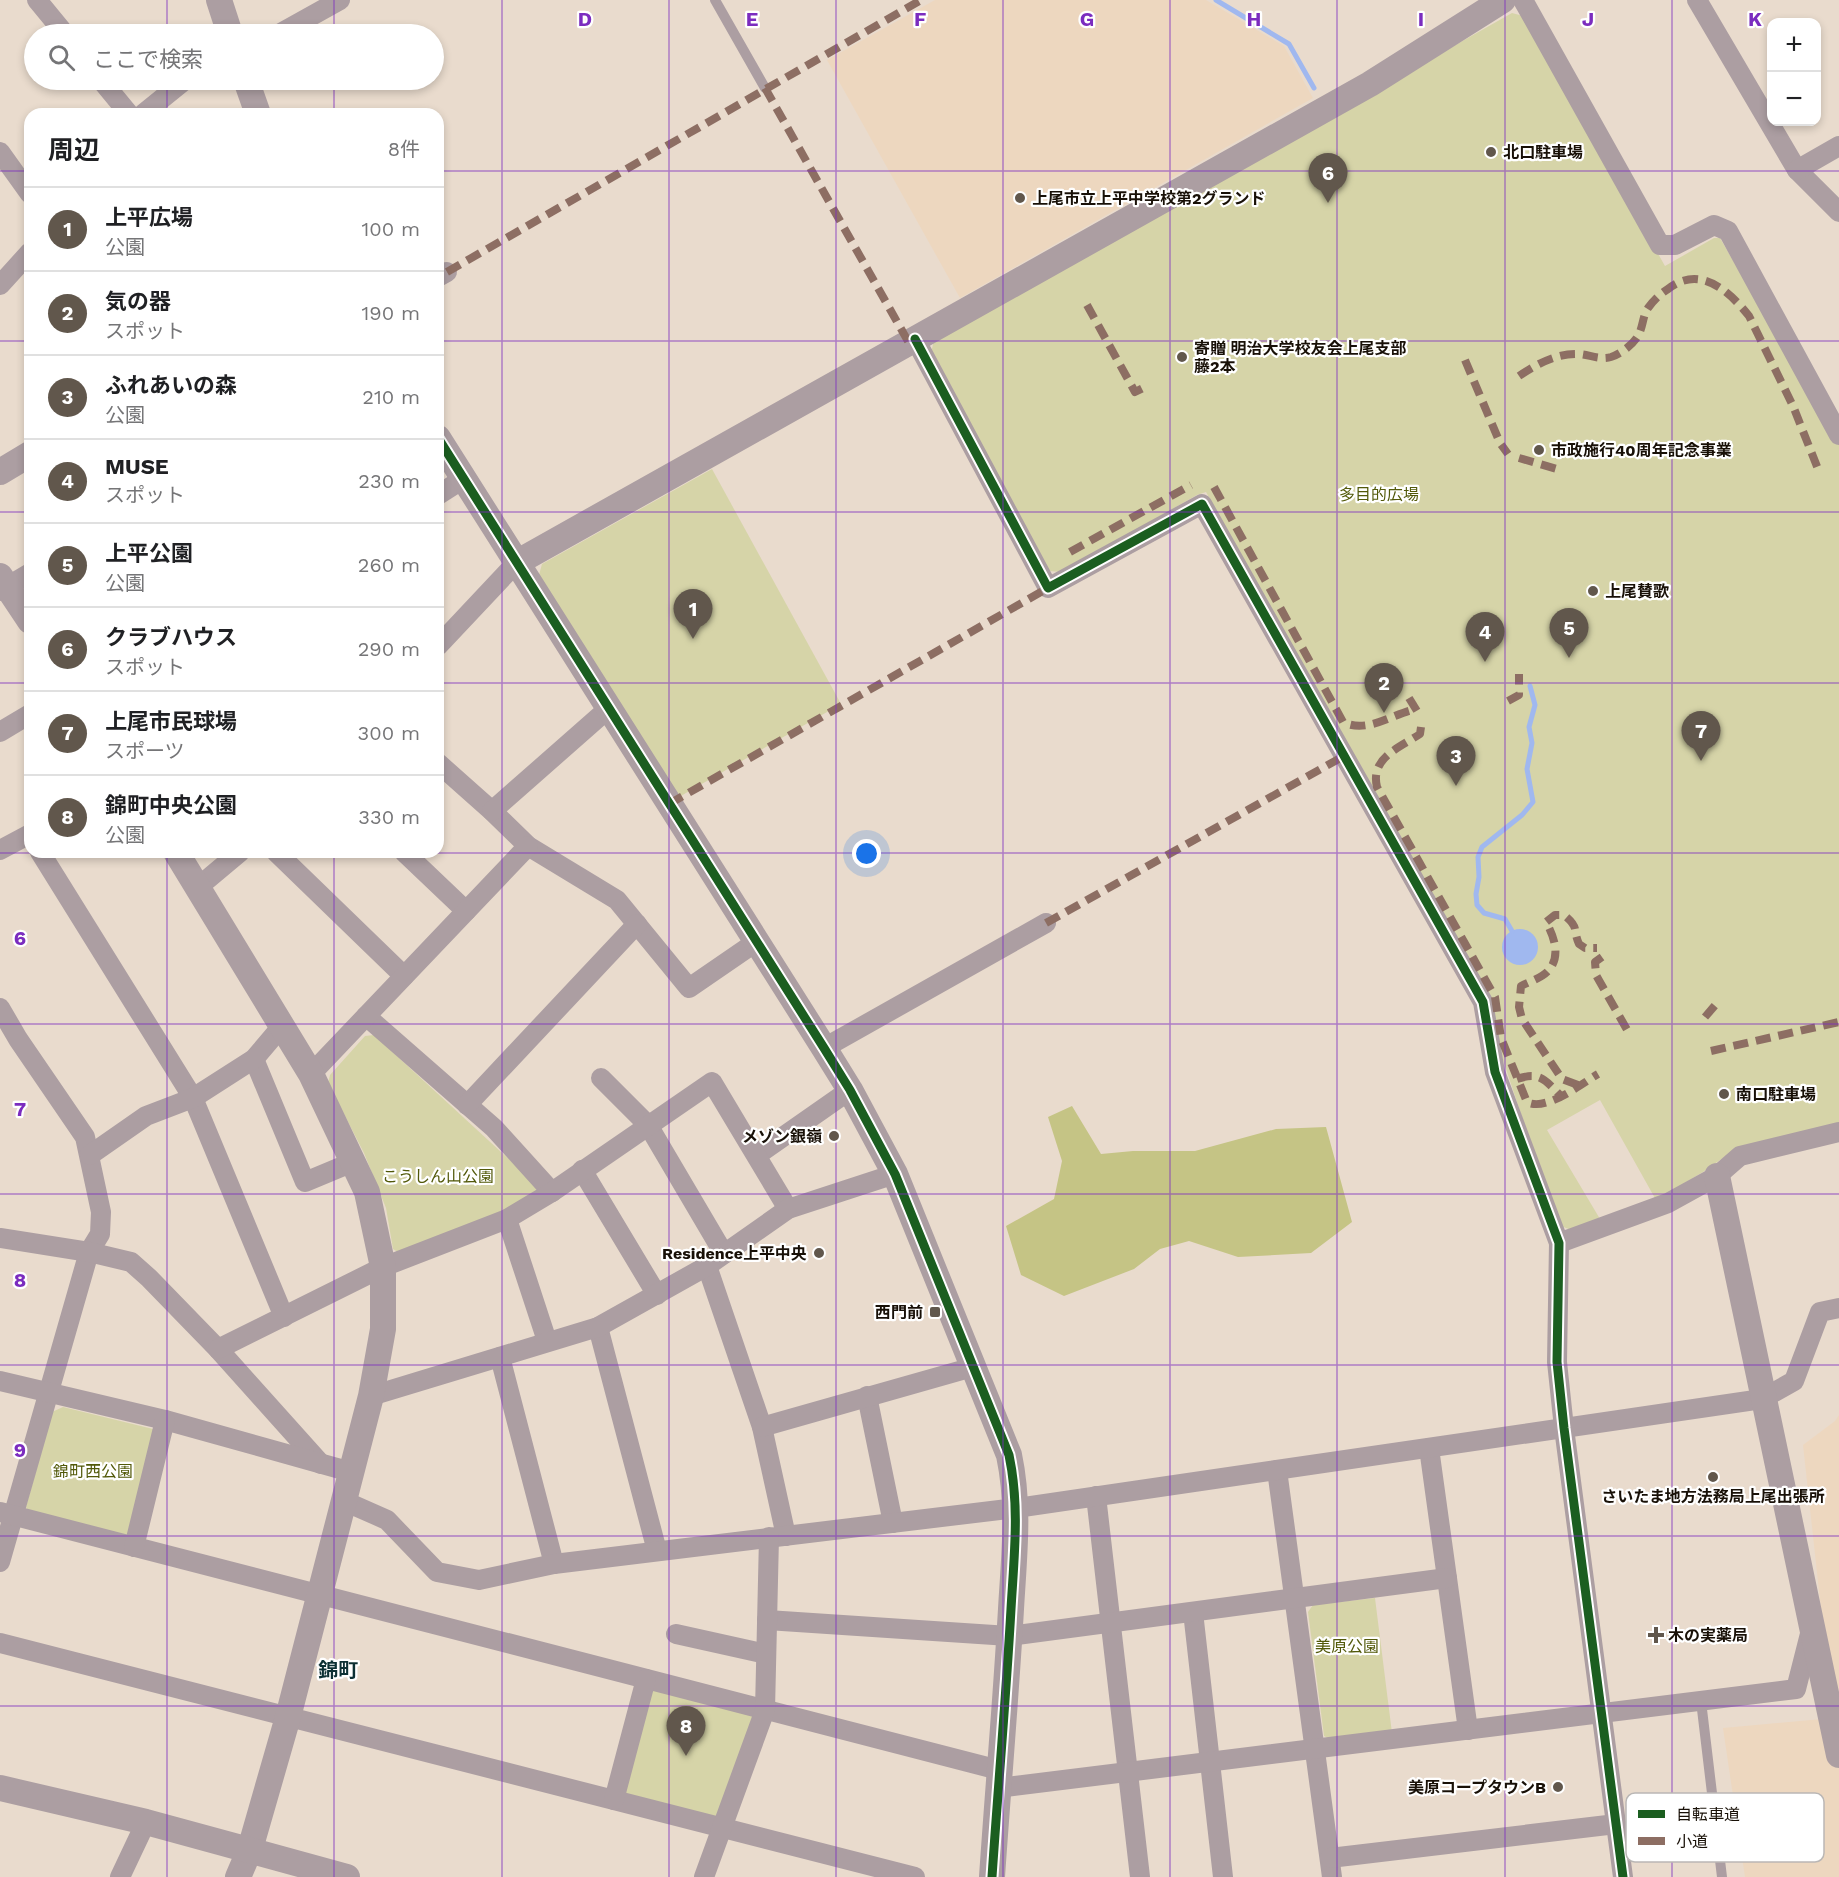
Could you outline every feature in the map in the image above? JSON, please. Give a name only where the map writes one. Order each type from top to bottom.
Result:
[{"type":"street","points":[[37,0],[56,24]]},
{"type":"street","points":[[219,0],[227,24]]},
{"type":"street","points":[[297,24],[340,0]]},
{"type":"street","points":[[444,637],[516,563],[1370,84],[1503,0]]},
{"type":"street","points":[[1523,0],[1660,245],[1675,245],[1714,225],[1728,231],[1839,435]]},
{"type":"street","points":[[1697,0],[1797,170],[1839,212]]},
{"type":"street","points":[[109,90],[124,108]]},
{"type":"street","points":[[150,108],[172,90]]},
{"type":"street","points":[[250,90],[256,108]]},
{"type":"street","points":[[1797,170],[1839,146]]},
{"type":"street","points":[[0,152],[24,186]]},
{"type":"street","points":[[0,285],[24,259]]},
{"type":"street","points":[[915,339],[1048,588],[1202,504],[1483,1002],[1495,1072],[1559,1243],[1557,1362],[1623,1877]]},
{"type":"street","points":[[444,448],[850,1090],[896,1174],[1009,1455],[1014,1479],[1016,1508],[992,1877]]},
{"type":"street","points":[[0,472],[24,458]]},
{"type":"street","points":[[444,491],[463,479]]},
{"type":"street","points":[[24,575],[2,584],[24,613]]},
{"type":"street","points":[[492,811],[609,708]]},
{"type":"street","points":[[0,732],[24,718]]},
{"type":"street","points":[[444,768],[528,846],[617,900],[688,988],[756,942]]},
{"type":"street","points":[[0,850],[24,838]]},
{"type":"street","points":[[311,1074],[528,846]]},
{"type":"street","points":[[44,858],[193,1098],[284,1317]]},
{"type":"street","points":[[180,858],[311,1074],[367,1192],[383,1267],[383,1329],[371,1396],[288,1717],[250,1849],[238,1877]]},
{"type":"street","points":[[197,888],[233,858]]},
{"type":"street","points":[[282,858],[404,976]]},
{"type":"street","points":[[410,858],[466,911]]},
{"type":"street","points":[[824,1048],[1046,923]]},
{"type":"street","points":[[467,1106],[637,924]]},
{"type":"street","points":[[0,1008],[18,1039],[85,1137],[101,1212],[100,1234],[89,1252],[49,1391],[6,1513],[0,1562]]},
{"type":"street","points":[[366,1016],[494,1128],[552,1192]]},
{"type":"street","points":[[90,1155],[146,1116],[193,1098],[255,1059],[282,1026]]},
{"type":"street","points":[[255,1059],[305,1182],[353,1161]]},
{"type":"street","points":[[601,1078],[648,1125],[724,1254]]},
{"type":"street","points":[[218,1349],[383,1267],[507,1219],[552,1192],[712,1082],[788,1209]]},
{"type":"street","points":[[757,1155],[850,1090]]},
{"type":"street","points":[[1559,1243],[1668,1203],[1717,1176],[1740,1156],[1839,1132]]},
{"type":"street","points":[[582,1170],[657,1295]]},
{"type":"street","points":[[371,1396],[597,1326],[707,1266],[788,1209],[896,1174]]},
{"type":"street","points":[[1717,1176],[1762,1399],[1839,1755]]},
{"type":"street","points":[[507,1219],[548,1341]]},
{"type":"street","points":[[0,1238],[89,1252],[131,1262],[218,1349],[321,1464]]},
{"type":"street","points":[[704,1877],[765,1710],[767,1620],[778,1536],[762,1426],[707,1266]]},
{"type":"street","points":[[344,1501],[387,1520],[437,1572],[479,1580],[554,1564],[1016,1508],[1762,1399],[1794,1381],[1820,1312],[1839,1308]]},
{"type":"street","points":[[597,1326],[657,1551]]},
{"type":"street","points":[[500,1357],[554,1564]]},
{"type":"street","points":[[762,1426],[973,1367]]},
{"type":"street","points":[[0,1381],[165,1420],[351,1472]]},
{"type":"street","points":[[867,1396],[893,1523]]},
{"type":"street","points":[[134,1547],[165,1420]]},
{"type":"street","points":[[1429,1448],[1468,1730]]},
{"type":"street","points":[[1276,1470],[1315,1749],[1329,1872],[1616,1824]]},
{"type":"street","points":[[1096,1496],[1140,1877]]},
{"type":"street","points":[[6,1513],[765,1710],[999,1779],[1128,1772],[1796,1689],[1812,1628]]},
{"type":"street","points":[[767,1620],[1009,1636],[1447,1578]]},
{"type":"street","points":[[1193,1612],[1223,1877]]},
{"type":"street","points":[[676,1634],[766,1654]]},
{"type":"street","points":[[0,1643],[915,1877]]},
{"type":"street","points":[[614,1800],[646,1679]]},
{"type":"street","points":[[0,1788],[146,1822],[347,1877]]},
{"type":"street","points":[[120,1877],[146,1822]]},
{"type":"lane","points":[[716,0],[765,88]]},
{"type":"lane","points":[[1701,1701],[1712,1793]]},
{"type":"lane","points":[[1720,1862],[1722,1877]]},
{"type":"shaded area","name":"上尾市立上平中学校第2グランド","points":[[935,0],[1206,0],[1284,46],[1313,98],[960,298],[827,60]]},
{"type":"shaded area","points":[[1072,1106],[1101,1154],[1133,1151],[1195,1151],[1276,1129],[1326,1127],[1352,1222],[1311,1253],[1238,1257],[1189,1241],[1160,1249],[1134,1269],[1064,1296],[1021,1275],[1006,1226],[1054,1199],[1062,1161],[1048,1117]]},
{"type":"shaded area","points":[[1839,1415],[1839,1877],[1745,1877],[1743,1862],[1824,1862],[1824,1793],[1733,1793],[1723,1728],[1833,1718],[1803,1445],[1835,1421]]},
{"type":"green space","name":"多目的広場","points":[[1512,13],[1523,16],[1665,266],[1714,238],[1720,238],[1839,444],[1839,1125],[1737,1148],[1703,1172],[1656,1200],[1600,1100],[1547,1130],[1600,1219],[1571,1230],[1561,1226],[1496,1039],[1346,744],[1206,492],[1061,572],[1049,571],[931,353],[934,340]]},
{"type":"green space","points":[[712,469],[841,704],[679,797],[539,575],[542,564]]},
{"type":"green space","name":"こうしん山公園","points":[[374,1035],[537,1185],[536,1195],[502,1216],[401,1254],[393,1249],[386,1208],[364,1153],[328,1083],[330,1075],[365,1036]]},
{"type":"green space","name":"錦町西公園","points":[[63,1407],[153,1429],[157,1437],[133,1532],[126,1537],[30,1515],[26,1507],[52,1412]]},
{"type":"green space","name":"美原公園","points":[[1375,1598],[1392,1733],[1332,1740],[1324,1736],[1308,1612],[1313,1605]]},
{"type":"green space","points":[[654,1689],[751,1715],[756,1722],[721,1817],[713,1819],[620,1796],[646,1695]]},
{"type":"water","points":[[1520,929],[1533,934],[1538,947],[1533,960],[1520,965],[1507,960],[1502,947],[1507,934]]},
{"type":"waterway","points":[[1216,0],[1289,44],[1314,88]]},
{"type":"waterway","points":[[1512,931],[1505,919],[1484,913],[1477,905],[1478,857],[1482,847],[1522,815],[1533,802],[1527,769],[1532,743],[1529,727],[1535,705],[1530,686]]},
{"type":"marked path","points":[[447,272],[921,0]]},
{"type":"marked path","points":[[765,88],[909,343]]},
{"type":"marked path","points":[[1519,376],[1563,355],[1579,354],[1603,358],[1619,353],[1637,337],[1646,311],[1660,295],[1680,282],[1691,279],[1702,280],[1723,290],[1749,316],[1793,406],[1818,469]]},
{"type":"marked path","points":[[1087,305],[1135,392],[1145,387]]},
{"type":"marked path","points":[[1465,360],[1500,443],[1508,454]]},
{"type":"marked path","points":[[1519,458],[1557,469]]},
{"type":"marked path","points":[[1070,552],[1191,485]]},
{"type":"marked path","points":[[1214,487],[1343,722],[1361,726],[1416,709]]},
{"type":"marked path","points":[[669,804],[1048,588]]},
{"type":"marked path","points":[[1508,701],[1519,695],[1519,674]]},
{"type":"marked path","points":[[1409,698],[1417,711]]},
{"type":"marked path","points":[[1421,727],[1420,734],[1395,749],[1382,761],[1376,777],[1377,787],[1495,997],[1501,1038],[1527,1102],[1535,1104],[1553,1100],[1598,1074]]},
{"type":"marked path","points":[[1046,923],[1344,756]]},
{"type":"marked path","points":[[1578,1085],[1562,1079],[1522,1019],[1519,1007],[1521,986],[1542,976],[1552,966],[1555,947],[1546,922],[1555,915],[1564,915],[1572,923],[1579,944],[1585,948],[1597,948]]},
{"type":"marked path","points":[[1602,957],[1595,962],[1596,975],[1630,1035]]},
{"type":"marked path","points":[[1705,1017],[1717,1003]]},
{"type":"marked path","points":[[1711,1051],[1839,1022]]},
{"type":"marked path","points":[[1517,1079],[1537,1077],[1551,1085],[1561,1096]]},
{"type":"cycle path","points":[[915,339],[1048,588],[1202,504],[1483,1002],[1495,1072],[1559,1243],[1557,1362],[1623,1877]]},
{"type":"cycle path","points":[[444,447],[850,1090],[895,1174],[1009,1455],[1014,1494],[1015,1551],[992,1877]]},
{"type":"place","name":"北口駐車場","points":[[1491,152]]},
{"type":"place","name":"上尾市立上平中学校第2グランド","points":[[1020,198]]},
{"type":"place","name":"クラブハウス","points":[[1328,203]]},
{"type":"place","name":"寄贈 明治大学校友会上尾支部 藤2本","points":[[1182,357]]},
{"type":"place","name":"市政施行40周年記念事業","points":[[1539,450]]},
{"type":"place","name":"上尾賛歌","points":[[1593,591]]},
{"type":"place","name":"上平広場","points":[[693,639]]},
{"type":"place","name":"上平公園","points":[[1569,658]]},
{"type":"place","name":"MUSE","points":[[1485,662]]},
{"type":"place","name":"気の器","points":[[1384,713]]},
{"type":"place","name":"上尾市民球場","points":[[1701,761]]},
{"type":"place","name":"ふれあいの森","points":[[1456,786]]},
{"type":"place","name":"南口駐車場","points":[[1724,1094]]},
{"type":"place","name":"メゾン銀嶺","points":[[834,1136]]},
{"type":"place","name":"Residence上平中央","points":[[819,1253]]},
{"type":"place","name":"西門前","points":[[935,1312]]},
{"type":"place","name":"さいたま地方法務局上尾出張所","points":[[1713,1477]]},
{"type":"place","name":"木の実薬局","points":[[1656,1635]]},
{"type":"place","name":"錦町中央公園","points":[[686,1756]]},
{"type":"place","name":"美原コープタウンB","points":[[1558,1787]]},
{"type":"district","name":"錦町","points":[[338,1670]]}]
